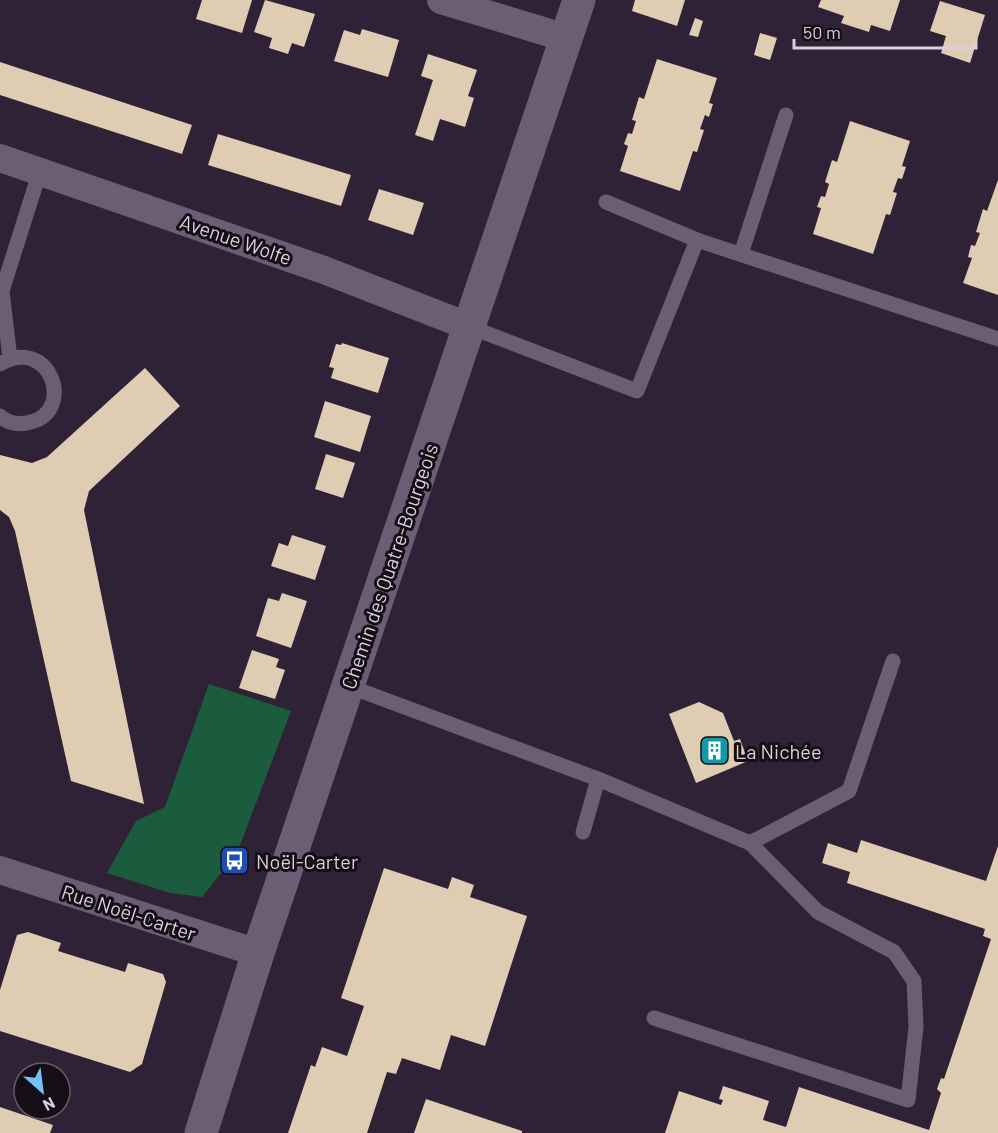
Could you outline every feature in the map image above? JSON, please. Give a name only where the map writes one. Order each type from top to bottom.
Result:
[{"type":"main road","name":"Chemin des Quatre-Bourgeois","points":[[201,1133],[258,953],[579,0]]},
{"type":"street","points":[[441,0],[566,38]]},
{"type":"street","name":"Avenue Wolfe","points":[[0,158],[324,270],[470,327]]},
{"type":"street","name":"Rue Noël-Carter","points":[[0,870],[258,953]]},
{"type":"lane","points":[[741,254],[786,116]]},
{"type":"lane","points":[[0,416],[14,424],[35,421],[51,405],[54,394],[50,373],[42,364],[32,359],[5,362],[2,291],[40,171]]},
{"type":"lane","points":[[606,202],[698,240],[998,339]]},
{"type":"lane","points":[[470,327],[637,391],[698,240]]},
{"type":"lane","points":[[750,843],[849,791],[892,661]]},
{"type":"lane","points":[[348,686],[598,779],[750,843],[818,912],[894,952],[914,981],[916,1027],[908,1100],[654,1018]]},
{"type":"lane","points":[[583,832],[598,779]]},
{"type":"green space","points":[[209,684],[291,711],[237,853],[202,897],[170,893],[107,873],[136,821],[165,807]]},
{"type":"building","points":[[202,0],[252,0],[242,33],[196,19]]},
{"type":"building","points":[[265,0],[315,14],[304,47],[292,43],[288,54],[269,48],[272,38],[254,32]]},
{"type":"building","points":[[635,0],[685,0],[677,26],[632,11]]},
{"type":"building","points":[[821,0],[900,0],[890,31],[871,25],[869,32],[841,23],[844,16],[818,7]]},
{"type":"building","points":[[940,1],[985,15],[970,63],[941,53],[946,36],[930,31]]},
{"type":"building","points":[[695,18],[703,21],[698,37],[689,35]]},
{"type":"building","points":[[362,29],[399,40],[388,77],[334,61],[344,30],[360,35]]},
{"type":"building","points":[[760,33],[777,38],[770,60],[754,55]]},
{"type":"building","points":[[428,54],[477,70],[468,96],[474,98],[465,127],[440,119],[433,141],[415,135],[433,80],[421,76]]},
{"type":"building","points":[[657,59],[717,78],[709,103],[713,104],[709,117],[705,115],[700,129],[704,130],[697,152],[693,151],[680,191],[620,171],[628,146],[624,144],[628,133],[632,134],[636,121],[632,120],[639,97],[644,99]]},
{"type":"building","points":[[0,62],[192,125],[182,154],[0,95]]},
{"type":"building","points":[[850,121],[910,141],[902,166],[906,167],[902,179],[898,178],[893,192],[897,193],[890,215],[886,214],[873,254],[813,234],[821,208],[817,207],[821,196],[825,197],[829,184],[825,182],[832,160],[837,162]]},
{"type":"building","points":[[218,134],[351,175],[341,206],[208,165]]},
{"type":"building","points":[[998,180],[998,295],[963,283],[972,258],[968,257],[971,245],[975,246],[980,233],[976,232],[983,209],[987,211]]},
{"type":"building","points":[[379,189],[424,203],[413,235],[368,220]]},
{"type":"building","points":[[342,343],[389,358],[378,393],[331,378],[334,368],[329,367],[336,344],[341,345]]},
{"type":"building","points":[[145,368],[180,406],[89,491],[84,510],[144,804],[71,781],[15,531],[9,517],[0,510],[0,455],[32,463],[47,457]]},
{"type":"building","points":[[325,401],[371,416],[360,452],[314,437]]},
{"type":"building","points":[[326,454],[355,463],[343,498],[315,489]]},
{"type":"building","points":[[292,535],[326,546],[315,580],[271,566],[279,543],[288,546]]},
{"type":"building","points":[[282,593],[307,601],[291,648],[256,636],[268,598],[279,601]]},
{"type":"building","points":[[252,650],[279,659],[276,667],[285,670],[275,699],[239,688]]},
{"type":"building","name":"La Nichée","points":[[699,702],[723,713],[734,741],[740,739],[748,761],[696,783],[669,714]]},
{"type":"building","points":[[861,840],[986,881],[998,846],[998,1133],[665,1133],[679,1091],[721,1105],[723,1100],[719,1099],[723,1086],[769,1101],[763,1120],[786,1127],[799,1087],[929,1130],[941,1093],[937,1089],[941,1078],[944,1079],[991,939],[983,936],[985,929],[847,883],[850,872],[822,863],[828,843],[857,853]]},
{"type":"building","points":[[384,868],[448,889],[452,877],[474,885],[470,897],[527,916],[485,1046],[451,1035],[440,1070],[402,1058],[396,1074],[387,1072],[367,1133],[288,1133],[311,1065],[315,1067],[322,1047],[347,1056],[364,1006],[341,998]]},
{"type":"building","points":[[28,932],[61,943],[58,951],[125,972],[128,963],[163,974],[166,982],[142,1064],[130,1072],[0,1031],[0,990],[17,935]]},
{"type":"building","points":[[426,1099],[522,1131],[522,1133],[414,1133]]},
{"type":"building","points":[[0,1107],[12,1111],[12,1121],[41,1121],[53,1125],[50,1133],[0,1133]]},
{"type":"place","name":"La Nichée","points":[[714,751]]},
{"type":"place","name":"Noël-Carter","points":[[235,861]]}]
